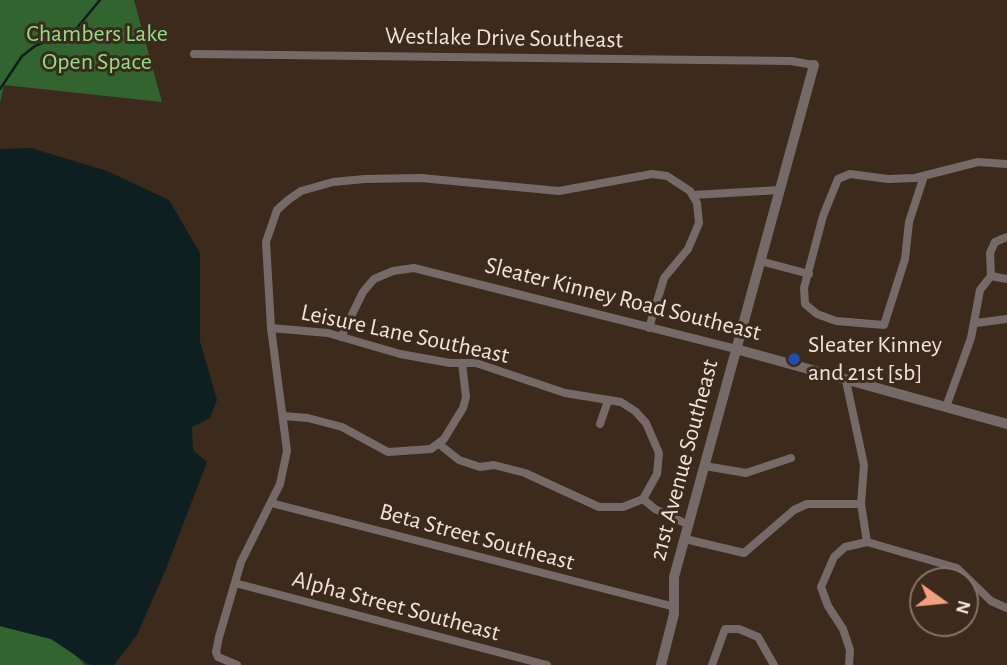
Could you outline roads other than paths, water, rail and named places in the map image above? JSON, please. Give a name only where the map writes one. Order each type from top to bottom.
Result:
[{"type":"street","name":"Westlake Drive Southeast","points":[[194,54],[792,61],[814,65]]},
{"type":"street","name":"21st Avenue Southeast","points":[[661,665],[675,607],[673,588],[685,539],[814,65]]},
{"type":"street","points":[[924,176],[909,222],[905,259],[884,324],[846,322],[817,314],[805,304],[804,288],[823,216],[838,178],[850,174],[888,179],[924,176],[978,162],[1007,164]]},
{"type":"street","points":[[237,665],[218,657],[216,652],[248,546],[271,503],[284,468],[287,451],[271,328],[267,271],[269,226],[277,210],[301,191],[332,182],[410,178],[559,191],[652,174],[680,182],[697,203],[699,223],[696,234],[664,278],[649,328]]},
{"type":"street","points":[[693,195],[780,190]]},
{"type":"street","points":[[946,407],[975,323],[980,290],[991,276],[990,253],[995,242],[1007,237]]},
{"type":"street","points":[[760,261],[809,274]]},
{"type":"street","name":"Sleater Kinney Road Southeast","points":[[341,337],[363,292],[374,279],[393,271],[414,268],[736,349],[1007,424]]},
{"type":"street","points":[[991,276],[1007,279]]},
{"type":"street","points":[[975,323],[1007,319]]},
{"type":"street","name":"Leisure Lane Southeast","points":[[271,328],[305,329],[400,354],[476,363],[565,393],[621,402],[635,411],[655,439],[659,466],[651,490],[643,499]]},
{"type":"street","points":[[283,416],[308,418],[342,428],[388,452],[417,452],[439,444],[463,408],[466,397],[462,363]]},
{"type":"street","points":[[846,381],[864,465],[862,504],[867,542]]},
{"type":"street","points":[[600,424],[608,401]]},
{"type":"street","points":[[439,444],[459,460],[480,467],[494,465],[525,473],[598,507],[623,507],[643,499],[655,509],[689,524]]},
{"type":"street","points":[[705,466],[746,473],[791,458]]},
{"type":"street","name":"Beta Street Southeast","points":[[271,503],[675,607]]},
{"type":"street","points":[[685,539],[744,553],[794,510],[807,504],[862,504]]},
{"type":"street","points":[[849,665],[850,650],[843,629],[828,606],[821,587],[834,557],[845,547],[867,542],[957,568],[992,601],[1007,608]]},
{"type":"street","name":"Alpha Street Southeast","points":[[235,583],[547,665]]},
{"type":"street","points":[[712,665],[725,629],[739,629],[758,637],[774,665]]},
{"type":"waterway","points":[[0,89],[22,56],[35,46],[76,29],[100,0]]},
{"type":"place","name":"Sleater Kinney and 21st [sb]","points":[[794,359]]},
{"type":"park label","name":"Chambers Lake Open Space","points":[[97,48]]}]
